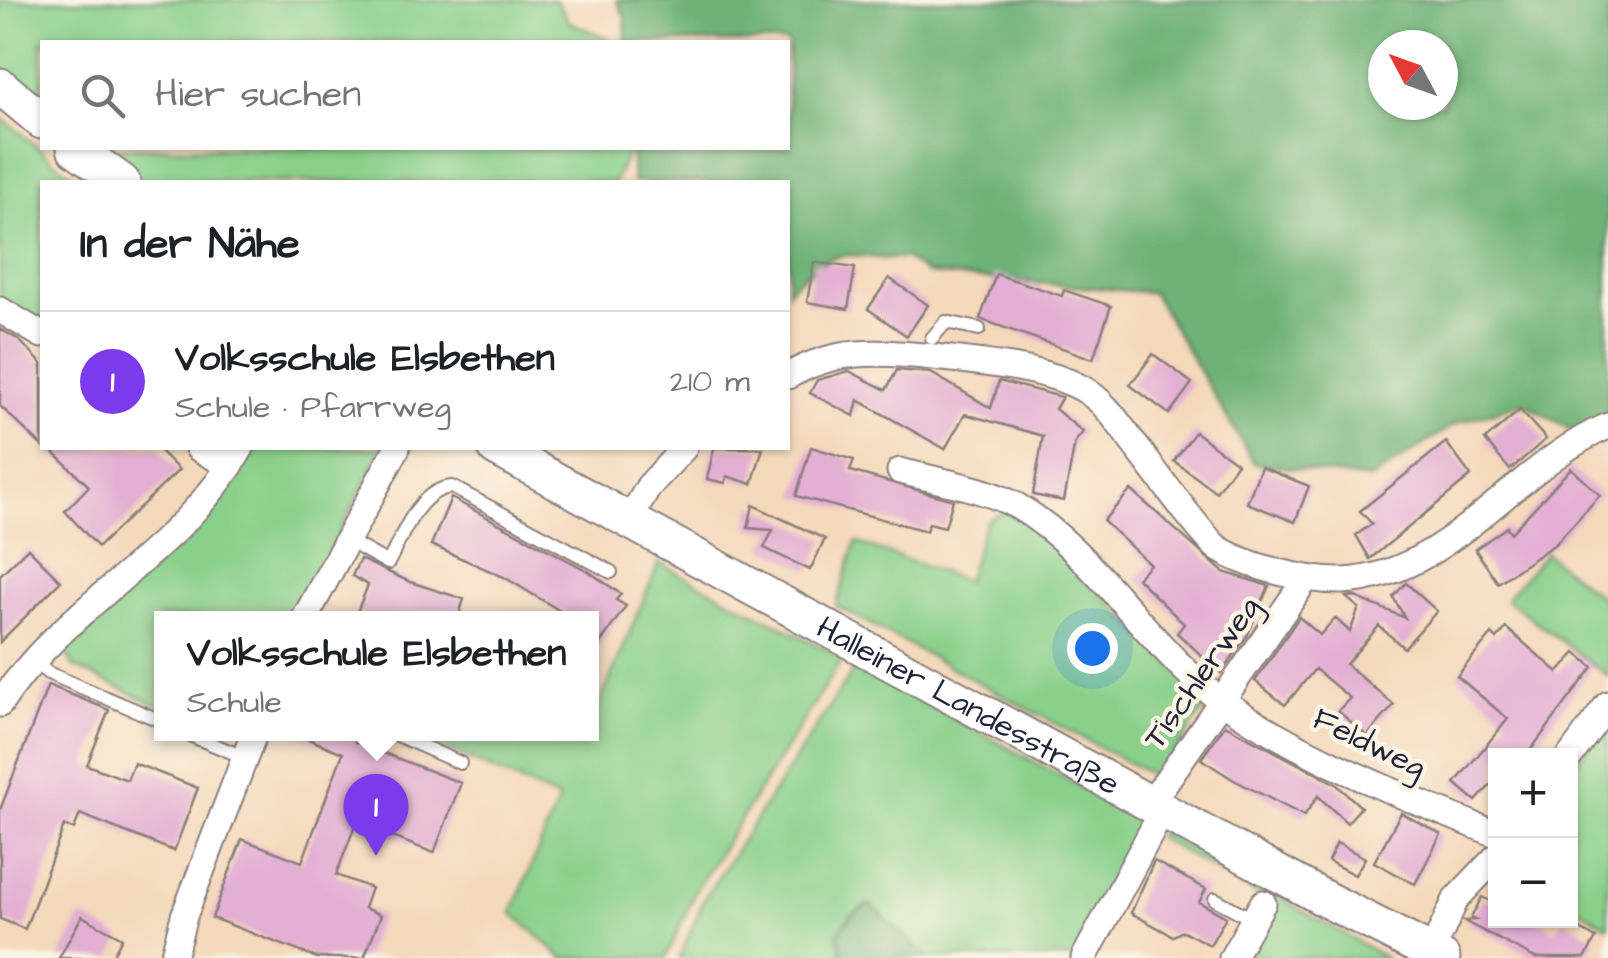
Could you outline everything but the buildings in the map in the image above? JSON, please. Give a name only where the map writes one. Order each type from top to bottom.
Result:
[{"type":"main road","points":[[0,86],[40,119]]},
{"type":"main road","points":[[78,150],[119,180]]},
{"type":"main road","name":"Halleiner Landesstraße","points":[[500,450],[1435,956]]},
{"type":"street","points":[[0,310],[40,334]]},
{"type":"street","points":[[790,375],[830,356],[867,350],[977,362],[1086,390],[1112,412],[1218,548],[1306,579],[1378,576],[1417,558],[1457,532],[1560,450],[1608,426]]},
{"type":"street","points":[[0,704],[31,659],[107,577],[168,536],[236,457],[206,450]]},
{"type":"street","points":[[310,611],[396,450]]},
{"type":"street","points":[[628,521],[649,486],[682,450]]},
{"type":"street","name":"Feldweg","points":[[900,471],[996,496],[1018,507],[1074,554],[1220,700],[1368,782],[1488,831]]},
{"type":"street","name":"Tischlerweg","points":[[1084,958],[1157,806],[1220,700],[1306,579]]},
{"type":"street","points":[[1576,748],[1608,704]]},
{"type":"street","points":[[173,958],[184,916],[249,745]]},
{"type":"street","points":[[1435,956],[1456,898],[1488,866]]},
{"type":"street","points":[[1232,958],[1259,912]]},
{"type":"lane","points":[[932,338],[946,322],[979,329]]},
{"type":"lane","points":[[346,539],[388,562],[420,505],[440,488],[452,488],[611,572]]},
{"type":"lane","points":[[31,659],[48,673],[154,719]]},
{"type":"lane","points":[[411,741],[460,763]]},
{"type":"lane","points":[[1215,898],[1259,912]]},
{"type":"green space","points":[[0,0],[556,0],[569,22],[608,40],[40,40],[40,101],[0,69]]},
{"type":"green space","points":[[616,0],[1608,0],[1608,417],[1573,431],[1524,403],[1457,423],[1371,479],[1254,463],[1153,293],[928,274],[904,258],[848,255],[819,265],[790,289],[790,180],[633,180],[631,150],[790,150],[790,40],[626,40],[625,17]]},
{"type":"green space","points":[[0,117],[79,180],[40,180],[40,322],[0,299]]},
{"type":"green space","points":[[100,150],[629,150],[615,180],[138,180]]},
{"type":"green space","points":[[255,450],[382,450],[299,611],[154,611],[154,704],[74,667],[61,645],[208,513]]},
{"type":"green space","points":[[1007,510],[1029,522],[1202,694],[1206,706],[1157,778],[836,606],[856,542],[966,581],[986,521]]},
{"type":"green space","points":[[1545,553],[1608,603],[1608,676],[1506,599]]},
{"type":"green space","points":[[659,563],[843,658],[697,888],[666,958],[563,958],[512,913],[559,799],[428,741],[572,741],[582,745],[585,741],[599,741],[599,705]]},
{"type":"green space","points":[[856,666],[1147,822],[1075,958],[927,958],[894,931],[881,912],[838,932],[843,958],[679,958],[705,897]]},
{"type":"green space","points":[[1608,716],[1608,926],[1578,909],[1578,761]]},
{"type":"green space","points":[[1162,831],[1386,958],[1242,958],[1273,904],[1157,837]]},
{"type":"green space","points":[[870,904],[927,958],[843,958],[838,933],[851,915]]},
{"type":"place","name":"Volksschule Elsbethen","points":[[376,856]]}]
